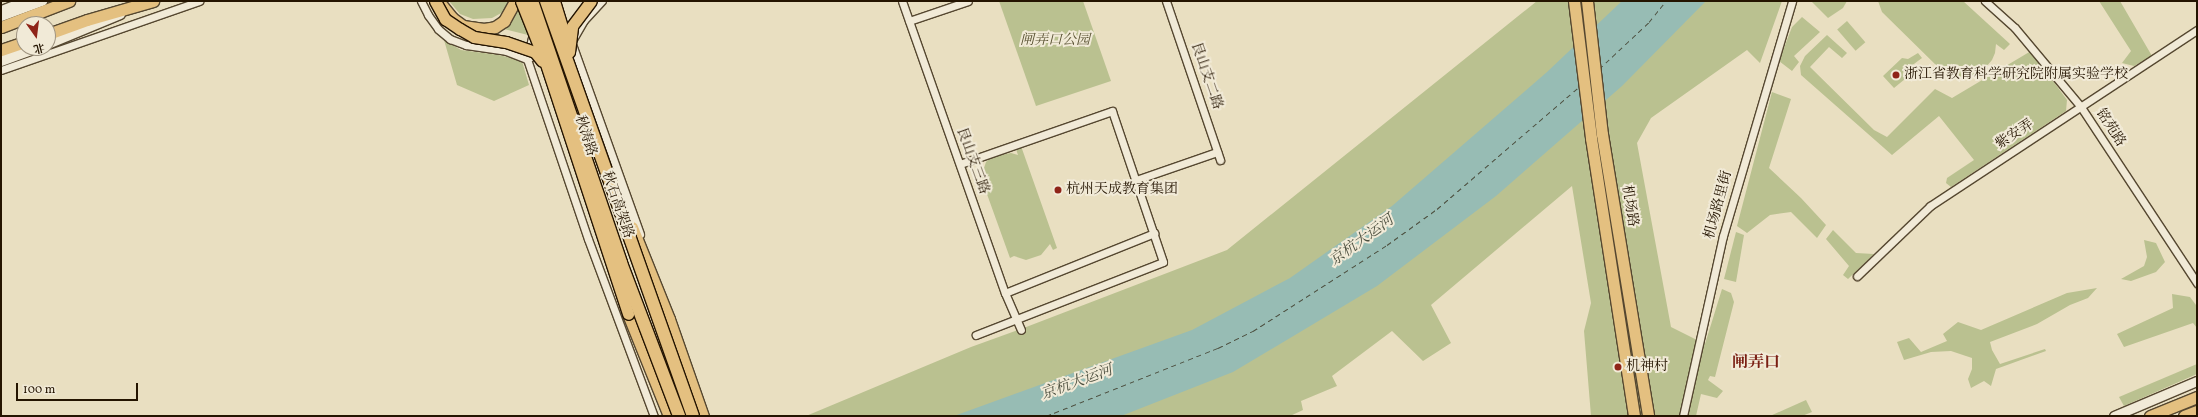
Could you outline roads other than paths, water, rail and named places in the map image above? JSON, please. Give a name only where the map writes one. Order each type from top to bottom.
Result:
[{"type":"highway","name":"秋石高架路","points":[[532,1],[622,263],[680,416]]},
{"type":"highway","name":"秋石高架路","points":[[546,1],[693,416]]},
{"type":"main road","points":[[3,8],[42,1]]},
{"type":"main road","points":[[1,27],[69,1]]},
{"type":"main road","points":[[56,31],[87,20],[153,1]]},
{"type":"main road","points":[[434,1],[445,18],[460,29],[474,37],[506,42],[534,52],[547,67]]},
{"type":"main road","points":[[439,1],[441,6],[452,18],[463,26],[484,29],[495,27],[504,21],[515,1]]},
{"type":"main road","name":"秋涛路","points":[[521,1],[547,67],[628,314],[669,416]]},
{"type":"main road","name":"秋涛路","points":[[554,1],[628,216],[669,319],[703,416]]},
{"type":"main road","points":[[570,47],[572,26],[591,1]]},
{"type":"main road","name":"机场路","points":[[1587,2],[1596,136],[1634,416]]},
{"type":"main road","name":"机场路","points":[[1574,3],[1596,136],[1648,416]]},
{"type":"main road","points":[[56,41],[90,28],[137,6]]},
{"type":"main road","points":[[1,50],[16,45]]},
{"type":"main road","points":[[1,61],[16,56]]},
{"type":"main road","points":[[2150,416],[2197,397]]},
{"type":"main road","points":[[2184,416],[2197,411]]},
{"type":"street","points":[[3,8],[22,1]]},
{"type":"street","points":[[1,70],[199,1]]},
{"type":"street","points":[[422,1],[428,15],[438,29],[450,39],[466,44],[506,51],[527,59],[570,47],[584,20],[602,1]]},
{"type":"street","points":[[526,1],[535,26],[527,59],[588,239],[654,416]]},
{"type":"street","points":[[532,1],[539,26],[570,47]]},
{"type":"street","name":"艮山支三路","points":[[902,1],[1005,293],[1021,330]]},
{"type":"street","points":[[909,21],[968,1]]},
{"type":"street","name":"艮山支二路","points":[[1166,1],[1220,160]]},
{"type":"street","name":"机场路里街","points":[[1678,416],[1685,408],[1723,236],[1792,1]]},
{"type":"street","name":"铭苑路","points":[[1985,1],[2015,28],[2081,107],[2197,283]]},
{"type":"street","name":"紫安弄","points":[[1857,276],[1930,206],[2197,30]]},
{"type":"street","points":[[960,164],[1112,111],[1163,262],[976,336]]},
{"type":"street","points":[[1136,180],[1217,152]]},
{"type":"street","points":[[1005,293],[1154,233]]},
{"type":"street","points":[[628,314],[630,349]]},
{"type":"street","points":[[2114,416],[2197,381]]},
{"type":"street","points":[[1683,416],[1685,408]]},
{"type":"water","name":"京杭大运河","points":[[1622,1],[1706,1],[1622,86],[1496,196],[1377,286],[1233,372],[1121,416],[954,416],[1192,330],[1290,278],[1392,206],[1547,72]]},
{"type":"place","name":"浙江省教育科学研究院附属实验学校","points":[[1896,75]]},
{"type":"place","name":"杭州天成教育集团","points":[[1058,190]]},
{"type":"place","name":"机神村","points":[[1618,367]]},
{"type":"district","name":"闸弄口","points":[[1756,363]]},
{"type":"park label","name":"闸弄口公园","points":[[1055,41]]}]
